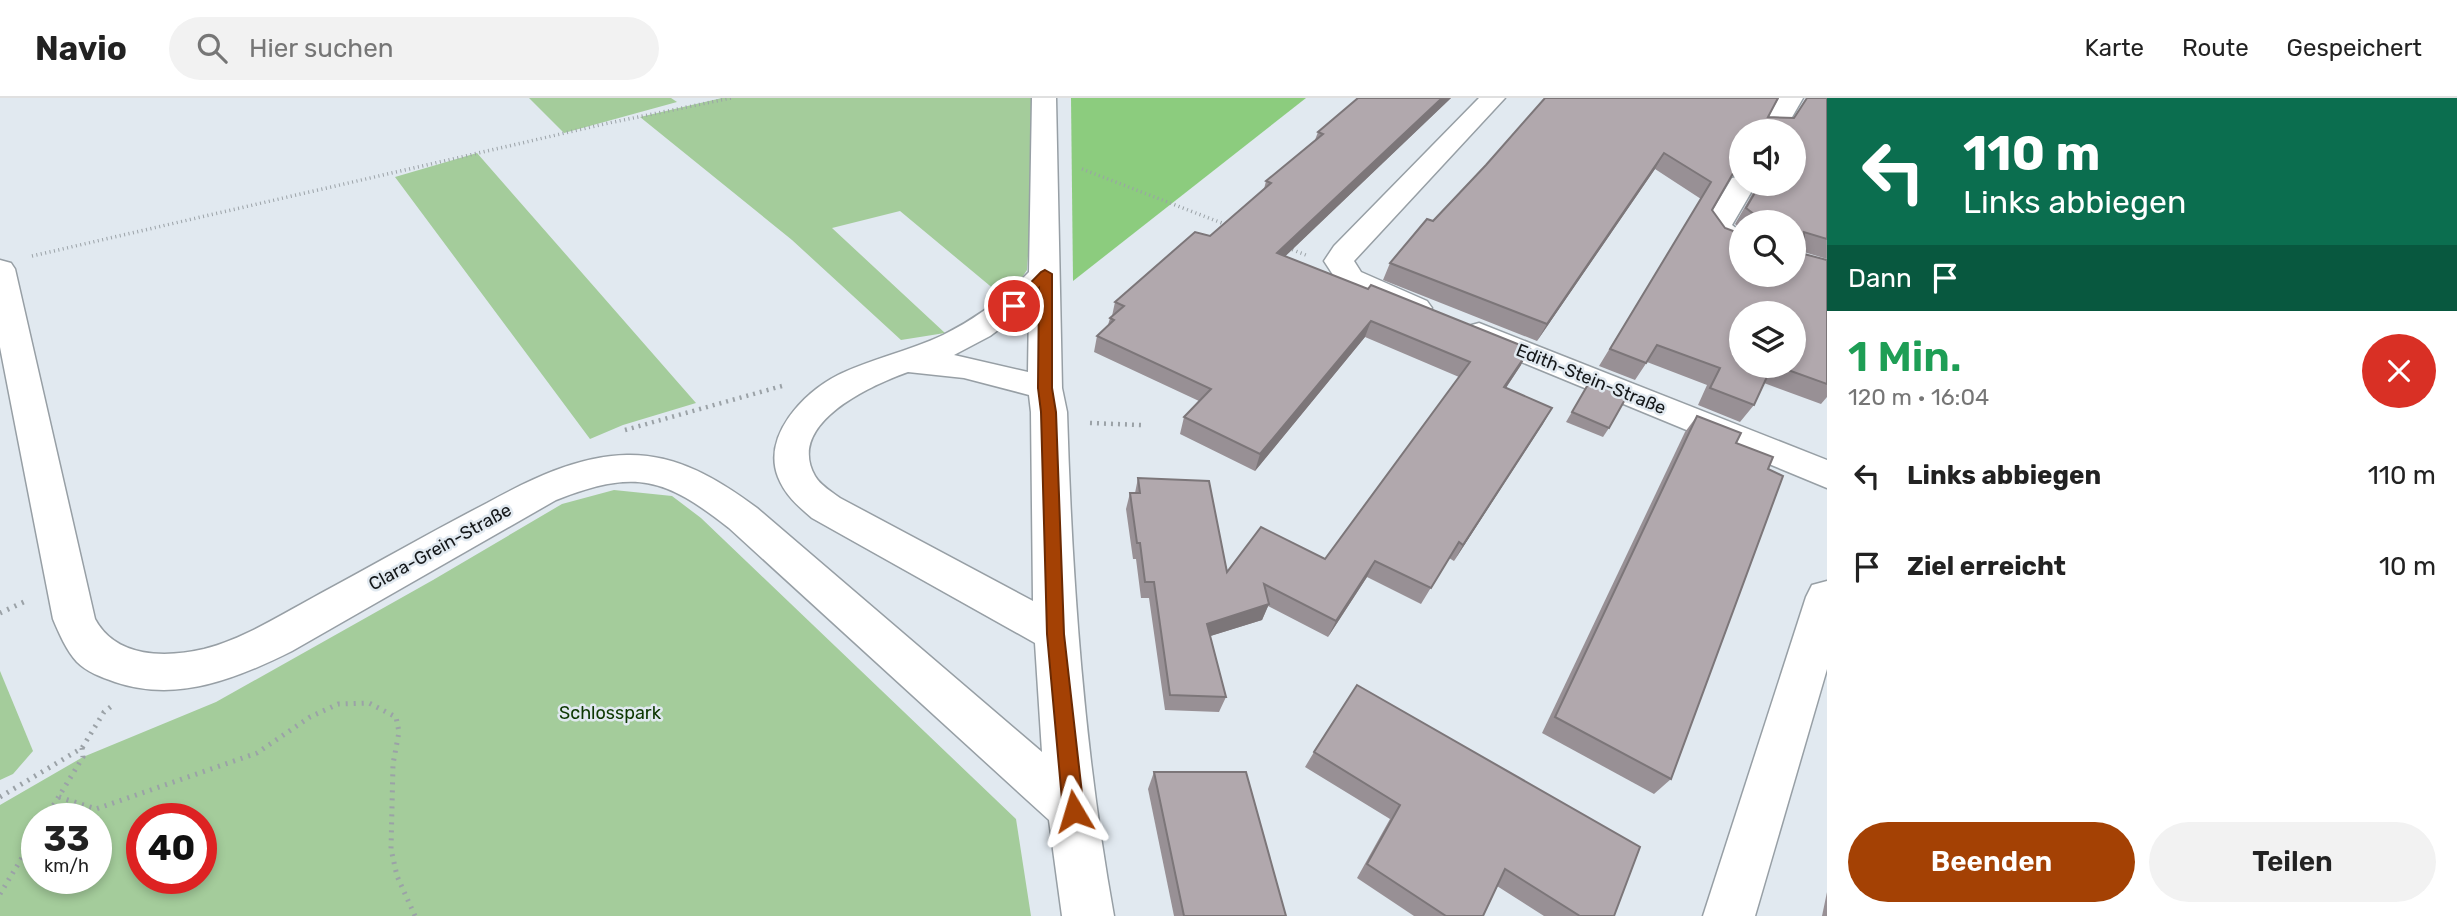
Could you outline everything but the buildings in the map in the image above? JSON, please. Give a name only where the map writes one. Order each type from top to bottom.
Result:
[{"type":"street","points":[[1044,98],[1047,404],[1056,634],[1088,916]]},
{"type":"street","points":[[1342,269],[1339,261],[1344,253],[1493,98]]},
{"type":"street","points":[[1779,119],[1791,98]]},
{"type":"street","points":[[1729,238],[1718,225],[1735,196]]},
{"type":"street","name":"Clara-Grein-Straße","points":[[13,263],[74,619],[80,634],[94,651],[122,665],[159,672],[204,668],[251,650],[512,506],[571,478],[605,470],[645,468],[677,475],[717,497],[1074,811]]},
{"type":"street","name":"Edith-Stein-Straße","points":[[1342,269],[1350,278],[1368,288],[1827,475]]},
{"type":"street","points":[[1045,274],[1006,313],[950,344],[852,382],[820,404],[803,425],[793,446],[792,465],[804,489],[826,508],[1056,634]]},
{"type":"street","points":[[906,363],[968,367],[1047,404]]},
{"type":"street","points":[[1729,916],[1827,597]]},
{"type":"path","points":[[13,263],[604,124],[732,98]]},
{"type":"path","points":[[1045,156],[1229,225]]},
{"type":"path","points":[[1279,244],[1342,269]]},
{"type":"path","points":[[1047,404],[1141,425]]},
{"type":"path","points":[[0,797],[82,748],[104,712],[159,672]]},
{"type":"path","points":[[59,797],[96,809],[257,753],[310,717],[338,704],[369,703],[396,717],[398,725],[393,764],[391,849],[397,876],[415,916]]},
{"type":"path","points":[[55,803],[83,757],[82,748]]},
{"type":"path","points":[[0,894],[21,859]]},
{"type":"green space","points":[[529,98],[671,98],[677,102],[564,133]]},
{"type":"green space","points":[[722,98],[1032,98],[1034,171],[1027,270],[1007,300],[900,211],[832,228],[945,333],[901,340],[792,240],[640,117]]},
{"type":"green space","points":[[1071,98],[1306,98],[1073,281]]},
{"type":"green space","points":[[477,153],[696,403],[623,425],[590,439],[395,177]]},
{"type":"green space","name":"Schlosspark","points":[[614,490],[672,496],[701,518],[1016,819],[1031,916],[0,916],[0,805],[83,757],[216,702],[562,504]]},
{"type":"green space","points":[[0,671],[33,751],[13,774],[0,780]]},
{"type":"route","points":[[1014,306],[1045,274],[1045,388],[1049,412],[1058,679],[1074,811]]}]
